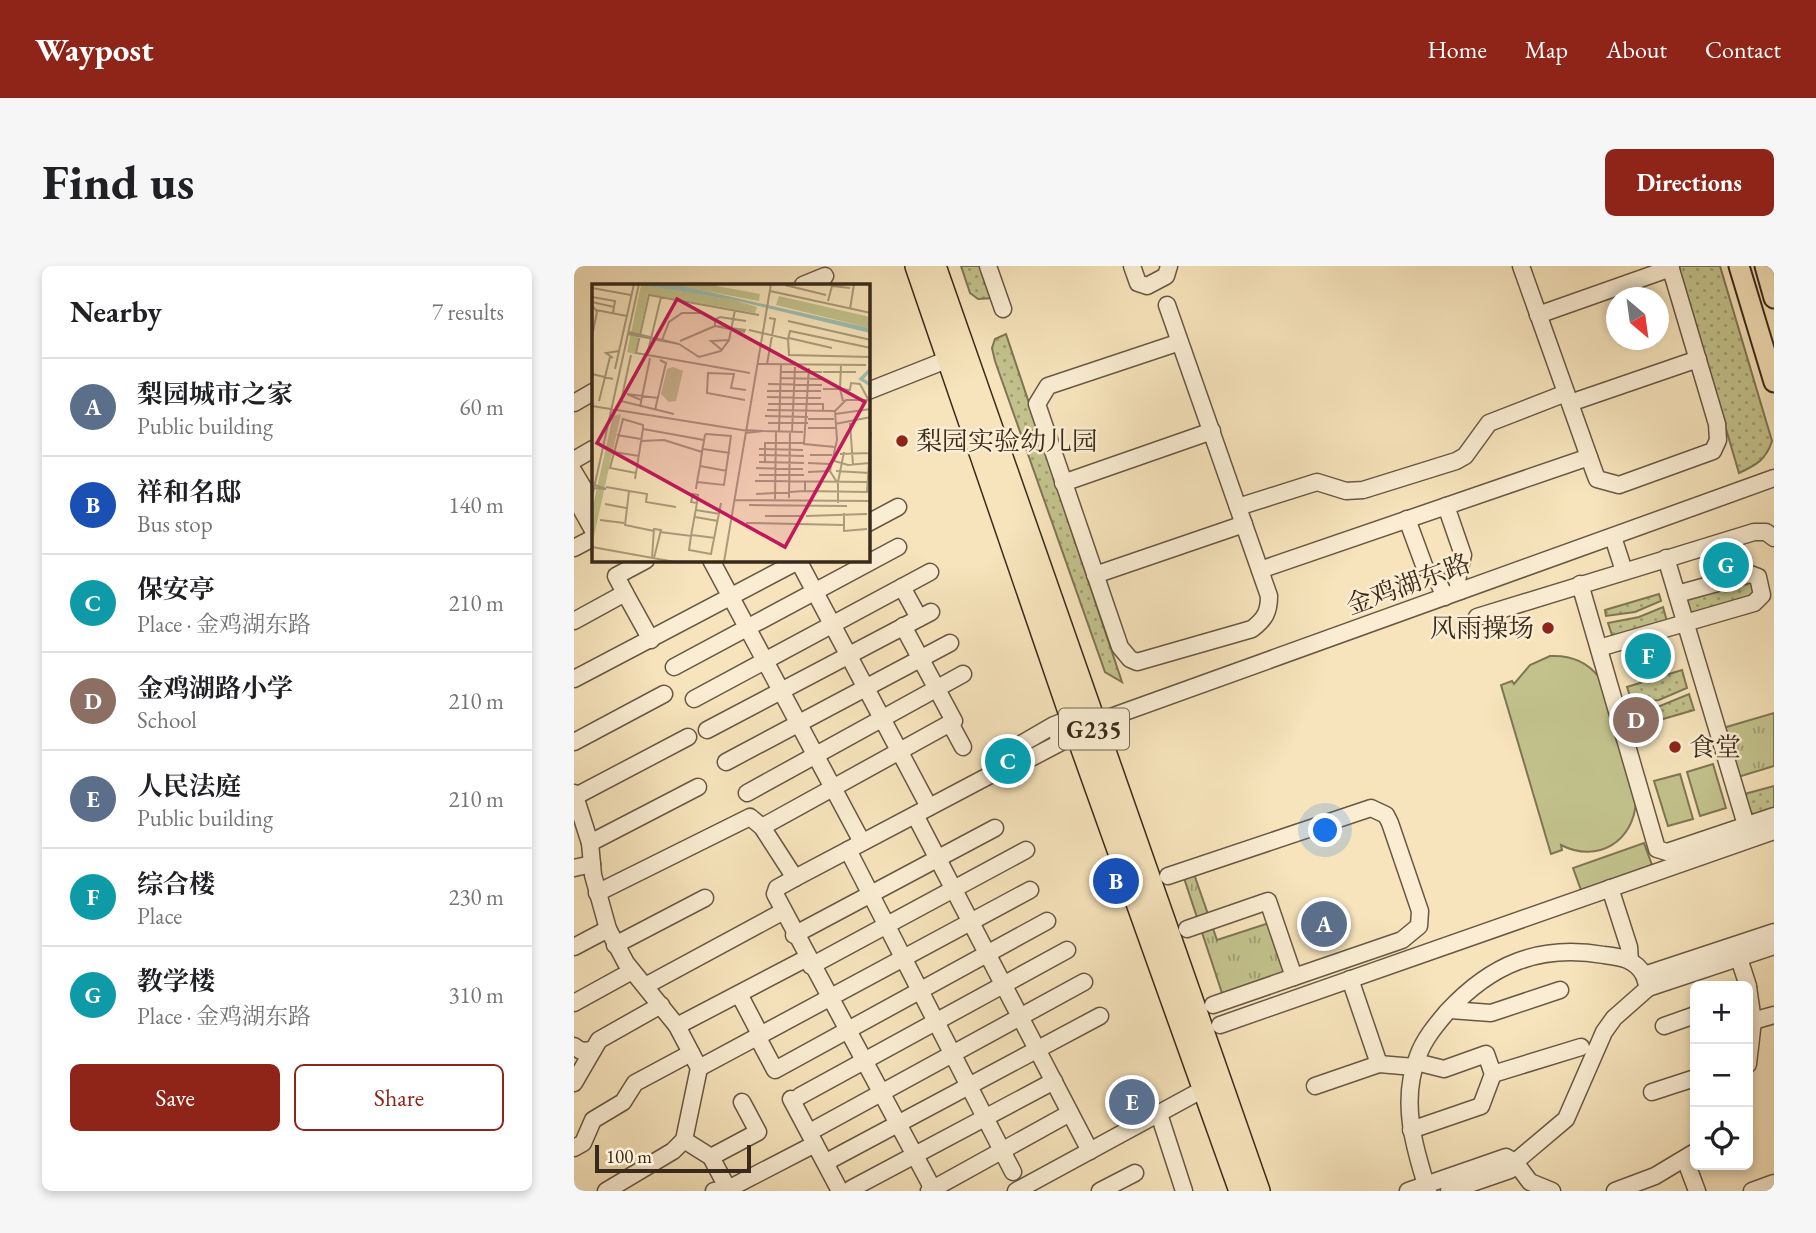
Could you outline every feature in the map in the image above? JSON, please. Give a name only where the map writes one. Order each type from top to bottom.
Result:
[{"type":"highway","name":"G235","points":[[917,266],[1211,1085],[1258,1191]]},
{"type":"highway","name":"G235","points":[[934,266],[1080,726]]},
{"type":"highway","name":"G235","points":[[1211,1085],[1241,1191]]},
{"type":"main road","points":[[1739,266],[1774,382]]},
{"type":"main road","points":[[1765,266],[1774,298]]},
{"type":"street","points":[[988,266],[1003,309]]},
{"type":"street","points":[[1132,266],[1138,283],[1147,286],[1166,276],[1169,266]]},
{"type":"street","points":[[1521,266],[1538,315],[1597,479],[1619,485],[1713,451],[1718,440],[1717,424],[1671,267],[1538,315]]},
{"type":"street","points":[[805,284],[825,276]]},
{"type":"street","points":[[1167,305],[1212,431],[1269,596],[1269,606],[1266,617],[1252,629],[1146,662],[1130,659],[1120,647],[1037,404],[1043,390],[1180,342]]},
{"type":"street","points":[[870,390],[949,359]]},
{"type":"street","points":[[1238,507],[1317,482],[1346,491],[1363,490],[1456,461],[1465,456],[1489,423],[1698,359]]},
{"type":"street","points":[[574,403],[592,393]]},
{"type":"street","points":[[1063,483],[1212,431]]},
{"type":"street","points":[[588,517],[574,466],[592,450]]},
{"type":"street","points":[[1260,570],[1589,457]]},
{"type":"street","name":"金鸡湖东路","points":[[922,811],[994,772],[996,758],[1054,725],[1080,726],[1774,478]]},
{"type":"street","points":[[574,496],[588,517]]},
{"type":"street","points":[[1407,519],[1425,568],[1453,594],[1463,555],[1446,506]]},
{"type":"street","points":[[870,522],[898,507]]},
{"type":"street","points":[[1095,575],[1244,524]]},
{"type":"street","points":[[1477,617],[1623,570],[1758,532],[1774,538]]},
{"type":"street","points":[[1613,537],[1623,570]]},
{"type":"street","points":[[574,548],[592,539]]},
{"type":"street","points":[[674,667],[898,547]]},
{"type":"street","points":[[1666,558],[1746,825]]},
{"type":"street","points":[[642,562],[616,576],[651,640]]},
{"type":"street","points":[[712,562],[833,788],[871,894],[1013,1172]]},
{"type":"street","points":[[574,679],[795,562]]},
{"type":"street","points":[[800,562],[900,751],[938,859],[1090,1151]]},
{"type":"street","points":[[694,699],[930,572]]},
{"type":"street","points":[[1599,648],[1754,603],[1762,595],[1762,583],[1758,577],[1749,574],[1677,594]]},
{"type":"street","points":[[1580,584],[1657,849],[1667,852],[1746,825],[1773,829]]},
{"type":"street","points":[[707,730],[925,615],[902,587]]},
{"type":"street","points":[[574,621],[625,593]]},
{"type":"street","points":[[762,827],[954,721],[903,626]]},
{"type":"street","points":[[726,762],[950,643]]},
{"type":"street","points":[[747,793],[963,674]]},
{"type":"street","points":[[574,742],[664,694]]},
{"type":"street","points":[[950,723],[963,747]]},
{"type":"street","points":[[606,1191],[673,1151],[684,1140],[699,1068],[677,1026],[647,985],[632,971],[615,945],[597,893],[590,843],[579,820],[575,794],[688,737]]},
{"type":"street","points":[[590,843],[698,787]]},
{"type":"street","points":[[1168,876],[1371,808],[1386,815],[1420,911],[1419,926],[1402,940],[1213,1005]]},
{"type":"street","points":[[922,811],[777,888],[775,894],[782,912],[932,1190],[1070,1113]]},
{"type":"street","points":[[597,893],[743,818],[750,817],[762,827],[795,878]]},
{"type":"street","points":[[794,934],[995,828]]},
{"type":"street","points":[[1220,1024],[1773,829]]},
{"type":"street","points":[[677,1026],[887,925],[1026,850]]},
{"type":"street","points":[[574,868],[592,864]]},
{"type":"street","points":[[1610,888],[1629,947],[1630,961],[1646,982]]},
{"type":"street","points":[[699,1068],[1030,890]]},
{"type":"street","points":[[615,945],[705,898]]},
{"type":"street","points":[[1186,929],[1268,901],[1294,977]]},
{"type":"street","points":[[647,985],[782,912]]},
{"type":"street","points":[[739,994],[775,1070],[1047,921]]},
{"type":"street","points":[[574,947],[608,929]]},
{"type":"street","points":[[1449,1191],[1510,1163],[1554,1132],[1566,1119],[1604,1032],[1646,982],[1737,951],[1774,932]]},
{"type":"street","points":[[1737,951],[1774,946]]},
{"type":"street","points":[[1054,1081],[846,1190],[795,1098],[1067,950]]},
{"type":"street","points":[[1427,1188],[1411,1130],[1410,1100],[1415,1065],[1434,1027],[1495,970],[1531,957],[1586,951],[1630,961]]},
{"type":"street","points":[[1737,951],[1745,981]]},
{"type":"street","points":[[574,1003],[632,971]]},
{"type":"street","points":[[1350,979],[1379,1064]]},
{"type":"street","points":[[684,1140],[711,1157],[724,1190],[816,1136],[881,1093],[1084,982]]},
{"type":"street","points":[[1450,1010],[1491,1013],[1560,990]]},
{"type":"street","points":[[574,1083],[589,1063],[593,1050],[609,1033],[662,1005]]},
{"type":"street","points":[[1753,1021],[1774,1015]]},
{"type":"street","points":[[832,1159],[1100,1016]]},
{"type":"street","points":[[1664,1026],[1690,1017]]},
{"type":"street","points":[[574,1046],[582,1051],[593,1050]]},
{"type":"street","points":[[1493,1074],[1581,1047]]},
{"type":"street","points":[[574,1148],[583,1143],[593,1120],[623,1102],[635,1083],[691,1053]]},
{"type":"street","points":[[1315,1086],[1379,1064],[1444,1069],[1486,1054],[1493,1074],[1481,1106],[1411,1130]]},
{"type":"street","points":[[1652,1092],[1690,1080]]},
{"type":"street","points":[[1016,1191],[1211,1085]]},
{"type":"street","points":[[711,1157],[758,1132],[742,1102]]},
{"type":"street","points":[[1159,1114],[1184,1191]]},
{"type":"street","points":[[1615,1191],[1655,1176],[1690,1156]]},
{"type":"street","points":[[1408,1191],[1427,1188],[1510,1163]]},
{"type":"street","points":[[1510,1163],[1540,1189]]},
{"type":"street","points":[[1693,1170],[1697,1191]]},
{"type":"street","points":[[1100,1191],[1135,1173]]},
{"type":"street","points":[[1752,1191],[1774,1183]]},
{"type":"green space","points":[[961,266],[983,266],[993,298],[978,299],[970,293]]},
{"type":"green space","points":[[1678,266],[1720,266],[1772,441],[1760,461],[1739,473]]},
{"type":"green space","points":[[1006,334],[1122,682],[1105,672],[995,361],[992,348],[995,339]]},
{"type":"green space","points":[[1748,577],[1760,594],[1688,619],[1681,596]]},
{"type":"green space","points":[[1659,594],[1661,601],[1635,612],[1606,616],[1605,610]]},
{"type":"green space","points":[[1663,607],[1668,625],[1614,641],[1608,623],[1639,617]]},
{"type":"green space","points":[[1550,656],[1577,660],[1598,676],[1613,717],[1636,801],[1634,815],[1621,838],[1600,850],[1588,852],[1561,845],[1562,850],[1551,854],[1501,685],[1512,681],[1514,684],[1530,665]]},
{"type":"green space","points":[[1682,670],[1687,688],[1659,700],[1632,703],[1627,687]]},
{"type":"green space","points":[[1689,694],[1694,710],[1639,726],[1634,710],[1660,706]]},
{"type":"green space","points":[[1774,713],[1774,766],[1738,777],[1723,728]]},
{"type":"green space","points":[[1713,764],[1726,808],[1700,816],[1687,772]]},
{"type":"green space","points":[[1680,774],[1693,819],[1668,826],[1654,781]]},
{"type":"green space","points":[[1774,786],[1774,813],[1758,816],[1749,812],[1741,795]]},
{"type":"green space","points":[[1644,843],[1652,865],[1581,890],[1573,868]]},
{"type":"green space","points":[[1194,874],[1217,940],[1269,923],[1286,974],[1223,996],[1184,878]]},
{"type":"place","name":"梨园实验幼儿园","points":[[902,441]]},
{"type":"place","name":"教学楼","points":[[1726,565]]},
{"type":"place","name":"风雨操场","points":[[1548,628]]},
{"type":"place","name":"综合楼","points":[[1648,656]]},
{"type":"place","name":"金鸡湖路小学","points":[[1636,720]]},
{"type":"place","name":"食堂","points":[[1675,747]]},
{"type":"place","name":"保安亭","points":[[1008,761]]},
{"type":"place","name":"祥和名邸","points":[[1116,881]]},
{"type":"place","name":"梨园城市之家","points":[[1324,924]]},
{"type":"place","name":"人民法庭","points":[[1132,1102]]}]
